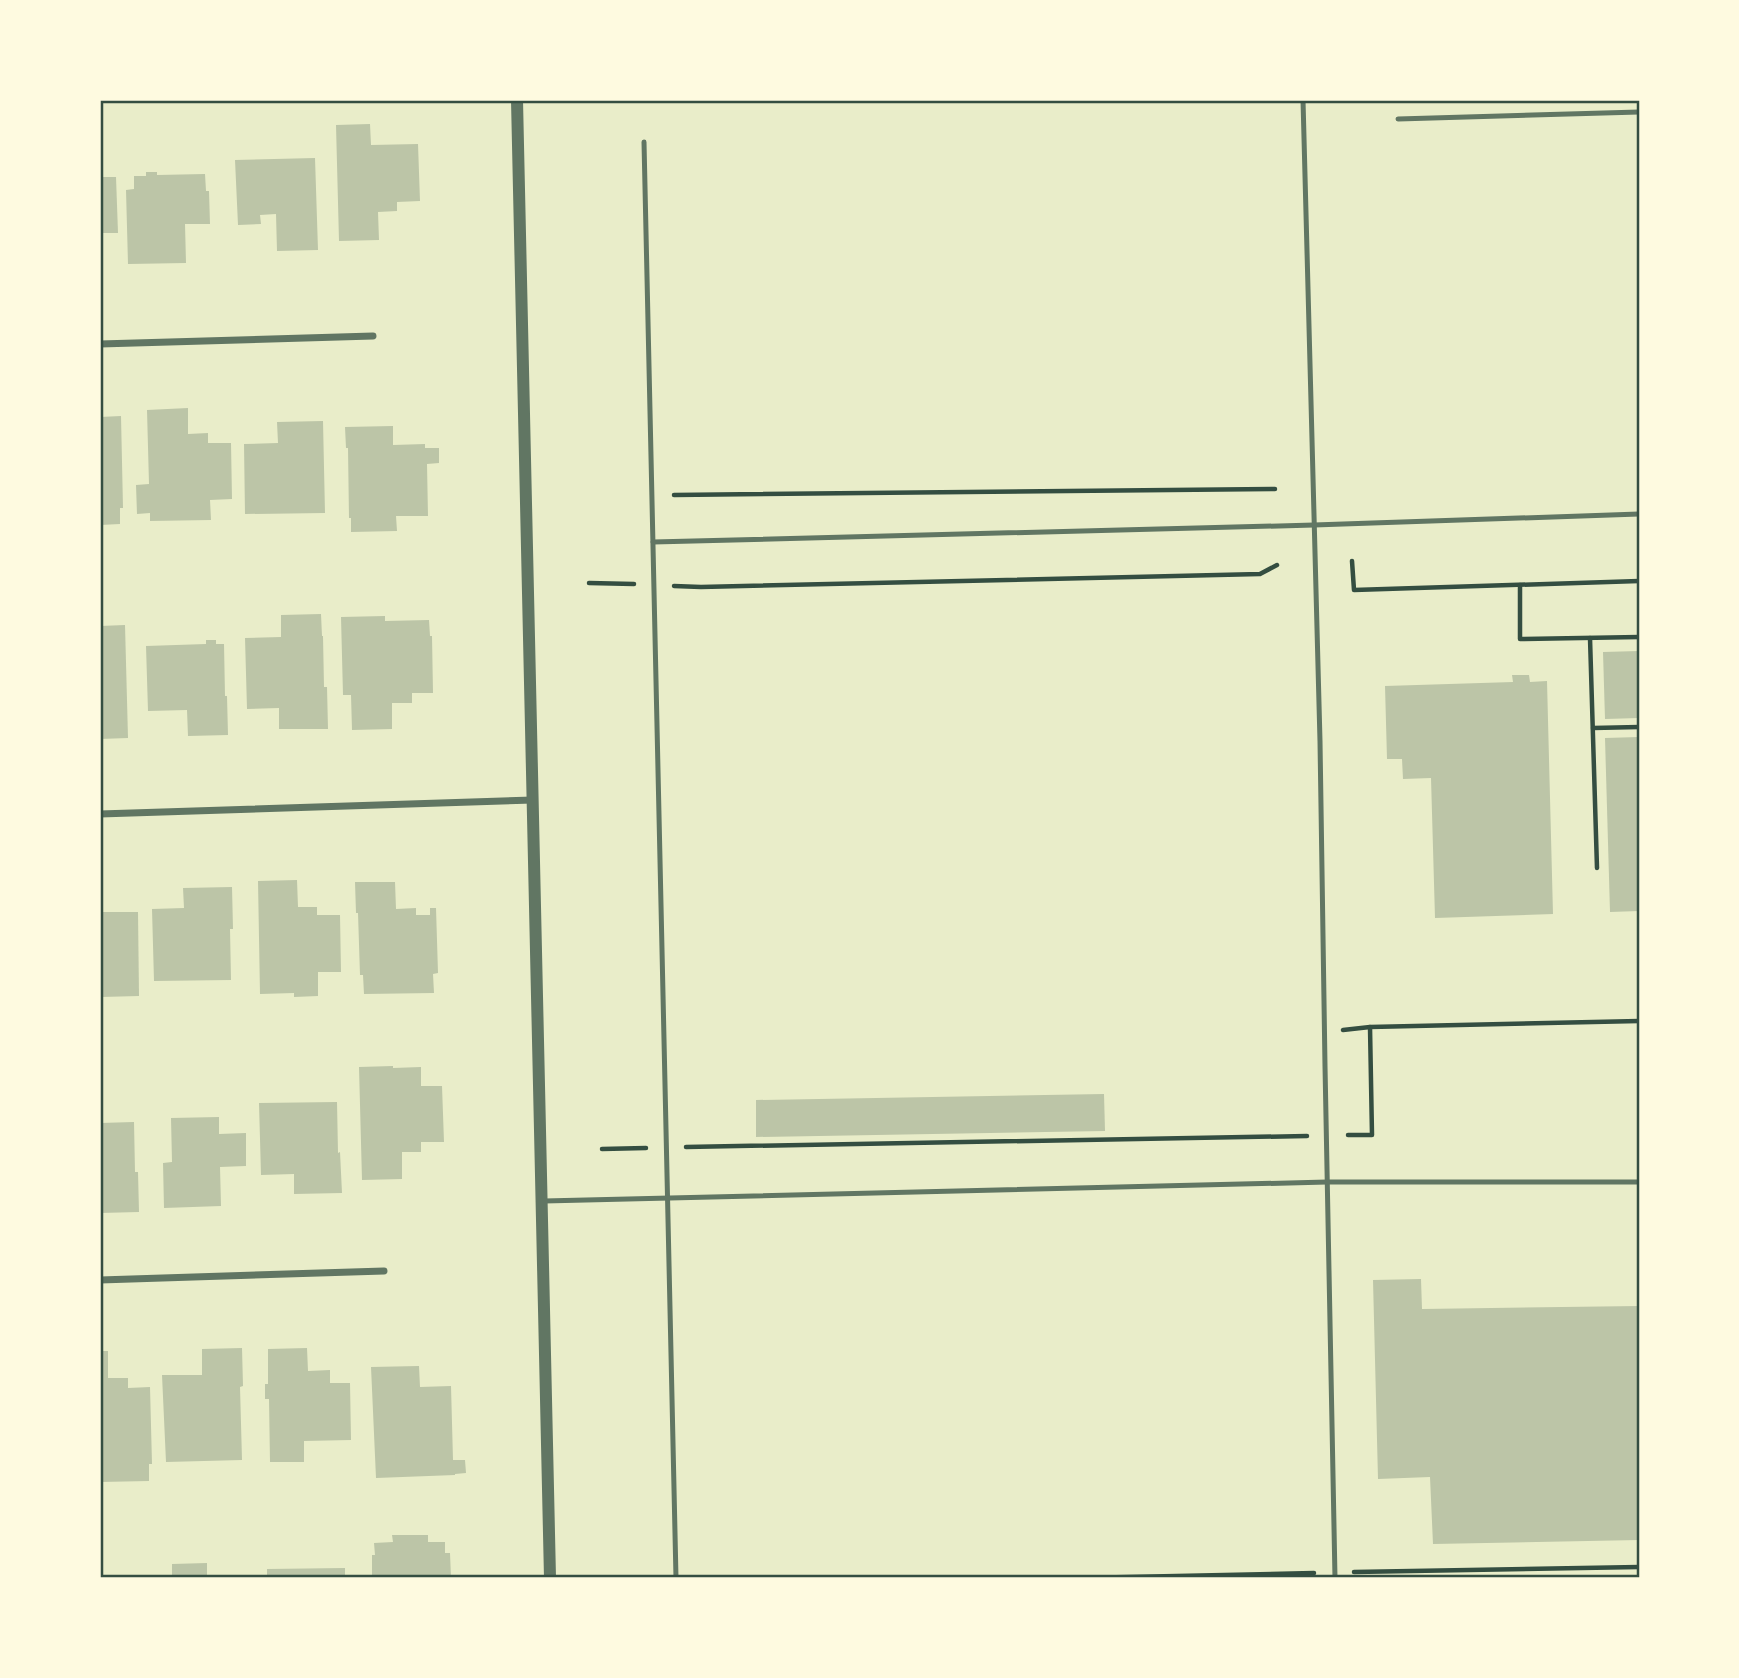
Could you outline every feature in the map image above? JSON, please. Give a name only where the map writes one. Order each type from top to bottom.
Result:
[{"type":"street","points":[[517,100],[550,1578]]},
{"type":"street","points":[[100,344],[373,336]]},
{"type":"street","points":[[100,814],[533,800]]},
{"type":"street","points":[[100,1280],[384,1271]]},
{"type":"lane","points":[[1303,100],[1320,741],[1335,1575]]},
{"type":"lane","points":[[1398,119],[1639,112]]},
{"type":"lane","points":[[644,142],[676,1578]]},
{"type":"lane","points":[[653,542],[1639,514]]},
{"type":"lane","points":[[542,1201],[1327,1182],[1639,1182]]},
{"type":"path","points":[[652,495],[1275,489]]},
{"type":"path","points":[[1352,561],[1354,590],[1639,581]]},
{"type":"path","points":[[589,583],[701,587],[1260,574],[1276,565]]},
{"type":"path","points":[[1520,585],[1520,639],[1639,637]]},
{"type":"path","points":[[1590,638],[1597,868]]},
{"type":"path","points":[[1593,729],[1639,727]]},
{"type":"path","points":[[1325,1032],[1370,1027],[1639,1021]]},
{"type":"path","points":[[601,1149],[1372,1135],[1370,1027]]},
{"type":"path","points":[[1080,1578],[1639,1567]]},
{"type":"building","points":[[370,124],[371,145],[418,144],[420,201],[397,202],[397,211],[378,212],[379,240],[339,241],[336,125]]},
{"type":"building","points":[[315,158],[318,250],[277,251],[276,214],[260,215],[261,224],[238,225],[235,160]]},
{"type":"building","points":[[146,172],[157,172],[157,175],[205,174],[206,191],[209,191],[210,224],[185,224],[186,263],[128,264],[126,190],[134,189],[134,176],[146,176]]},
{"type":"building","points":[[100,177],[116,177],[118,233],[100,233]]},
{"type":"building","points":[[188,408],[188,434],[208,433],[208,443],[231,443],[232,499],[210,500],[211,520],[150,521],[150,513],[137,514],[136,485],[149,484],[147,410]]},
{"type":"building","points":[[121,416],[123,508],[120,508],[120,524],[100,525],[100,417]]},
{"type":"building","points":[[323,421],[325,513],[245,514],[244,444],[278,443],[277,422]]},
{"type":"building","points":[[393,426],[393,445],[425,444],[425,448],[439,448],[439,463],[427,464],[428,516],[396,516],[397,531],[351,532],[345,427]]},
{"type":"building","points":[[321,614],[328,729],[279,729],[279,708],[247,709],[245,638],[281,637],[281,615]]},
{"type":"building","points":[[385,616],[385,621],[429,620],[432,636],[433,693],[412,693],[412,703],[392,703],[392,729],[352,730],[351,695],[343,695],[341,617]]},
{"type":"building","points":[[125,625],[128,738],[100,739],[100,626]]},
{"type":"building","points":[[206,640],[216,640],[216,644],[224,644],[228,735],[188,736],[187,710],[148,711],[146,646],[206,644]]},
{"type":"building","points":[[1639,651],[1639,718],[1605,719],[1603,652]]},
{"type":"building","points":[[1512,675],[1529,675],[1530,682],[1547,681],[1553,914],[1435,918],[1431,778],[1403,779],[1402,759],[1387,759],[1385,686],[1513,682]]},
{"type":"building","points":[[1639,737],[1639,911],[1610,912],[1605,738]]},
{"type":"building","points":[[297,880],[298,907],[317,907],[317,915],[340,915],[341,972],[318,972],[318,996],[294,997],[294,993],[260,994],[258,881]]},
{"type":"building","points":[[355,882],[395,882],[396,909],[416,908],[416,915],[430,915],[430,908],[436,908],[438,973],[433,974],[434,993],[364,994],[363,975],[360,975]]},
{"type":"building","points":[[232,887],[231,980],[154,981],[152,909],[184,908],[183,888]]},
{"type":"building","points":[[100,912],[138,912],[139,996],[101,997]]},
{"type":"building","points":[[359,1067],[421,1067],[421,1086],[442,1086],[444,1142],[421,1142],[421,1152],[402,1152],[402,1179],[362,1180]]},
{"type":"building","points":[[1104,1094],[1105,1131],[756,1137],[756,1100]]},
{"type":"building","points":[[337,1102],[342,1193],[294,1194],[294,1174],[261,1175],[259,1103]]},
{"type":"building","points":[[219,1117],[219,1134],[246,1133],[246,1166],[220,1167],[221,1206],[164,1208],[163,1163],[172,1162],[171,1118]]},
{"type":"building","points":[[134,1122],[139,1212],[100,1213],[100,1123]]},
{"type":"building","points":[[1421,1279],[1422,1309],[1639,1306],[1639,1540],[1433,1544],[1430,1477],[1378,1479],[1373,1280]]},
{"type":"building","points":[[242,1348],[242,1460],[166,1462],[162,1375],[202,1375],[202,1349]]},
{"type":"building","points":[[307,1348],[308,1371],[330,1370],[330,1383],[350,1383],[351,1440],[304,1441],[304,1462],[270,1462],[269,1399],[265,1399],[268,1349]]},
{"type":"building","points":[[100,1351],[108,1351],[108,1378],[128,1378],[128,1388],[150,1387],[152,1464],[149,1464],[149,1481],[100,1482]]},
{"type":"building","points":[[419,1366],[420,1387],[451,1386],[453,1460],[465,1460],[466,1473],[376,1478],[371,1367]]},
{"type":"building","points":[[392,1535],[428,1535],[428,1542],[445,1542],[445,1553],[450,1553],[451,1578],[372,1578],[374,1543],[393,1542]]},
{"type":"building","points":[[207,1563],[207,1578],[172,1578],[172,1564]]},
{"type":"building","points":[[345,1568],[345,1578],[267,1578],[267,1569]]}]
